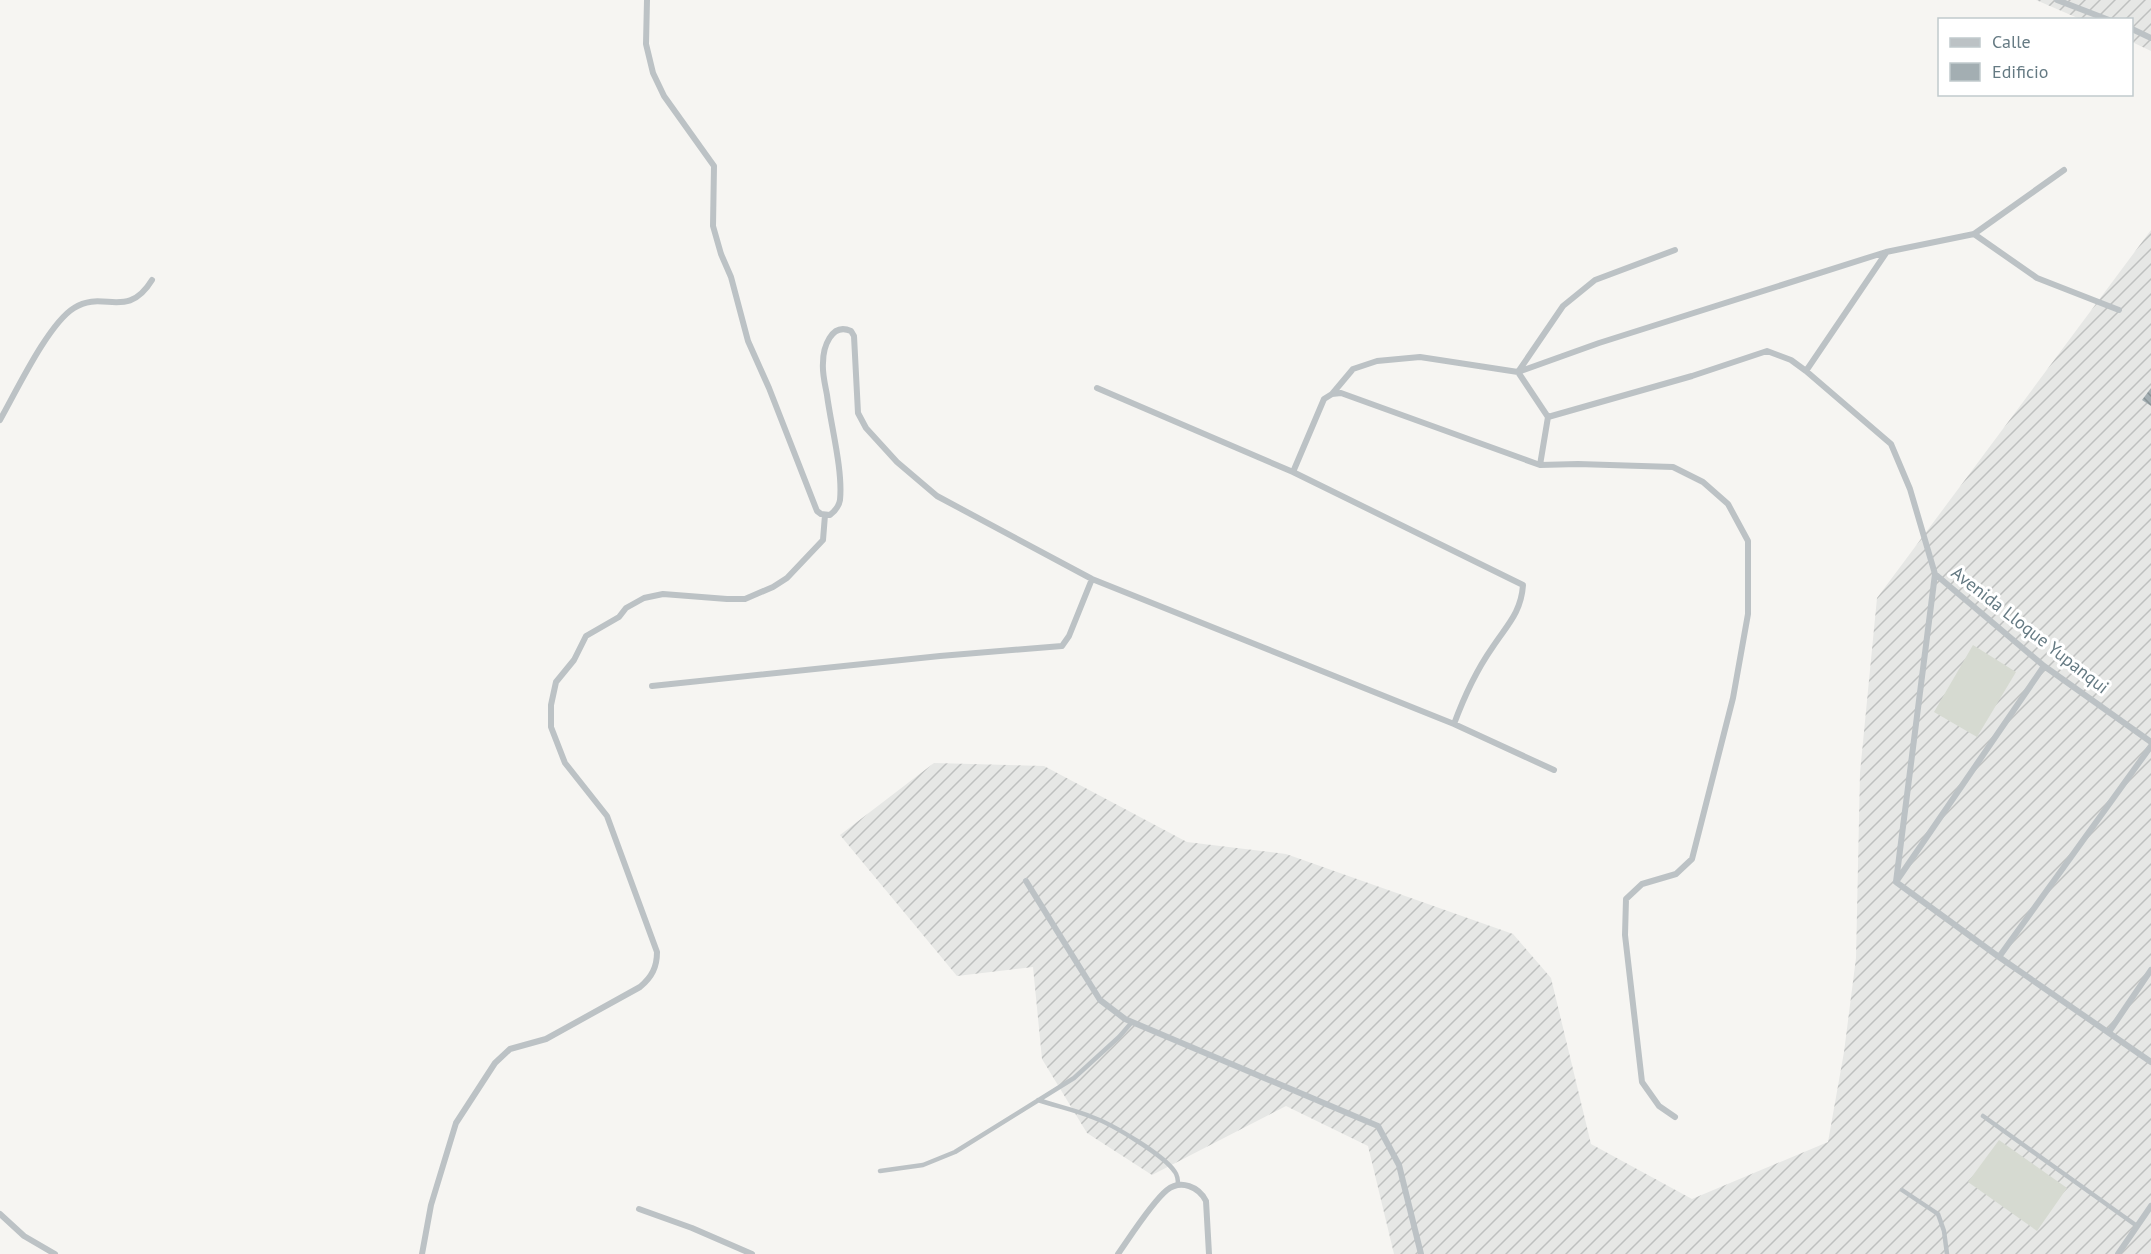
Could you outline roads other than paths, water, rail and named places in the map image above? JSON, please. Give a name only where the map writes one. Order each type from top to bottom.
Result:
[{"type":"street","points":[[646,0],[646,44],[653,73],[664,96],[714,166],[713,226],[721,254],[731,277],[748,341],[770,388],[817,511],[825,515],[834,512],[840,503],[838,469],[823,361],[829,338],[833,333],[844,328],[851,331],[854,336],[858,413],[866,428],[897,462],[937,496],[1092,579],[1454,724],[1554,770]]},
{"type":"street","points":[[2057,0],[2104,18]]},
{"type":"street","points":[[2133,29],[2151,38]]},
{"type":"street","points":[[1293,472],[1324,399],[1332,394],[1353,369],[1377,362],[1420,357],[1518,372],[1599,343],[1886,252],[1974,234],[2064,170]]},
{"type":"street","points":[[1974,234],[2037,278],[2119,310]]},
{"type":"street","points":[[1518,372],[1563,306],[1595,280],[1675,250]]},
{"type":"street","points":[[1806,371],[1886,252]]},
{"type":"street","points":[[0,420],[53,329],[71,310],[77,306],[94,302],[123,303],[130,301],[142,293],[152,280]]},
{"type":"street","name":"Avenida Lloque Yupanqui","points":[[1548,417],[1767,351],[1791,360],[1891,444],[1910,489],[1935,574],[2044,666],[2151,744]]},
{"type":"street","points":[[1518,372],[1548,417],[1540,465]]},
{"type":"street","points":[[1097,388],[1293,472],[1522,585],[1522,598],[1513,621],[1492,648],[1471,685],[1454,724]]},
{"type":"street","points":[[1332,394],[1341,393],[1540,465],[1672,467],[1703,482],[1728,504],[1748,541],[1748,614],[1732,698],[1692,860],[1676,874],[1642,884],[1626,898],[1625,934],[1642,1082],[1659,1106],[1675,1118]]},
{"type":"street","points":[[422,1254],[431,1205],[456,1123],[495,1063],[510,1049],[546,1039],[640,987],[647,981],[655,967],[657,952],[607,816],[565,763],[551,727],[551,705],[555,682],[574,660],[586,636],[619,617],[626,608],[644,598],[663,594],[727,600],[745,599],[787,578],[823,540],[825,515]]},
{"type":"street","points":[[1896,882],[1935,574]]},
{"type":"street","points":[[652,686],[940,656],[1062,646],[1069,636],[1092,579]]},
{"type":"street","points":[[1896,882],[2044,666]]},
{"type":"street","points":[[1999,957],[2151,744]]},
{"type":"street","points":[[1026,881],[1100,1000],[1132,1022],[1378,1126],[1399,1165],[1421,1254]]},
{"type":"street","points":[[1896,882],[1999,957],[2151,1062]]},
{"type":"street","points":[[2109,1032],[2151,970]]},
{"type":"street","points":[[1118,1254],[1165,1191],[1178,1185],[1193,1187],[1203,1195],[1206,1201],[1209,1254]]},
{"type":"street","points":[[2118,1254],[2151,1206]]},
{"type":"street","points":[[639,1209],[692,1228],[752,1254]]},
{"type":"street","points":[[0,1214],[24,1236],[55,1254]]},
{"type":"lane","points":[[880,1172],[906,1169],[940,1160],[955,1152],[1074,1078],[1132,1022]]},
{"type":"lane","points":[[1038,1100],[1093,1117],[1117,1130],[1170,1166],[1178,1178],[1178,1185]]},
{"type":"lane","points":[[1983,1116],[2138,1226]]},
{"type":"lane","points":[[1902,1190],[1938,1214],[1944,1231],[1947,1254]]}]
